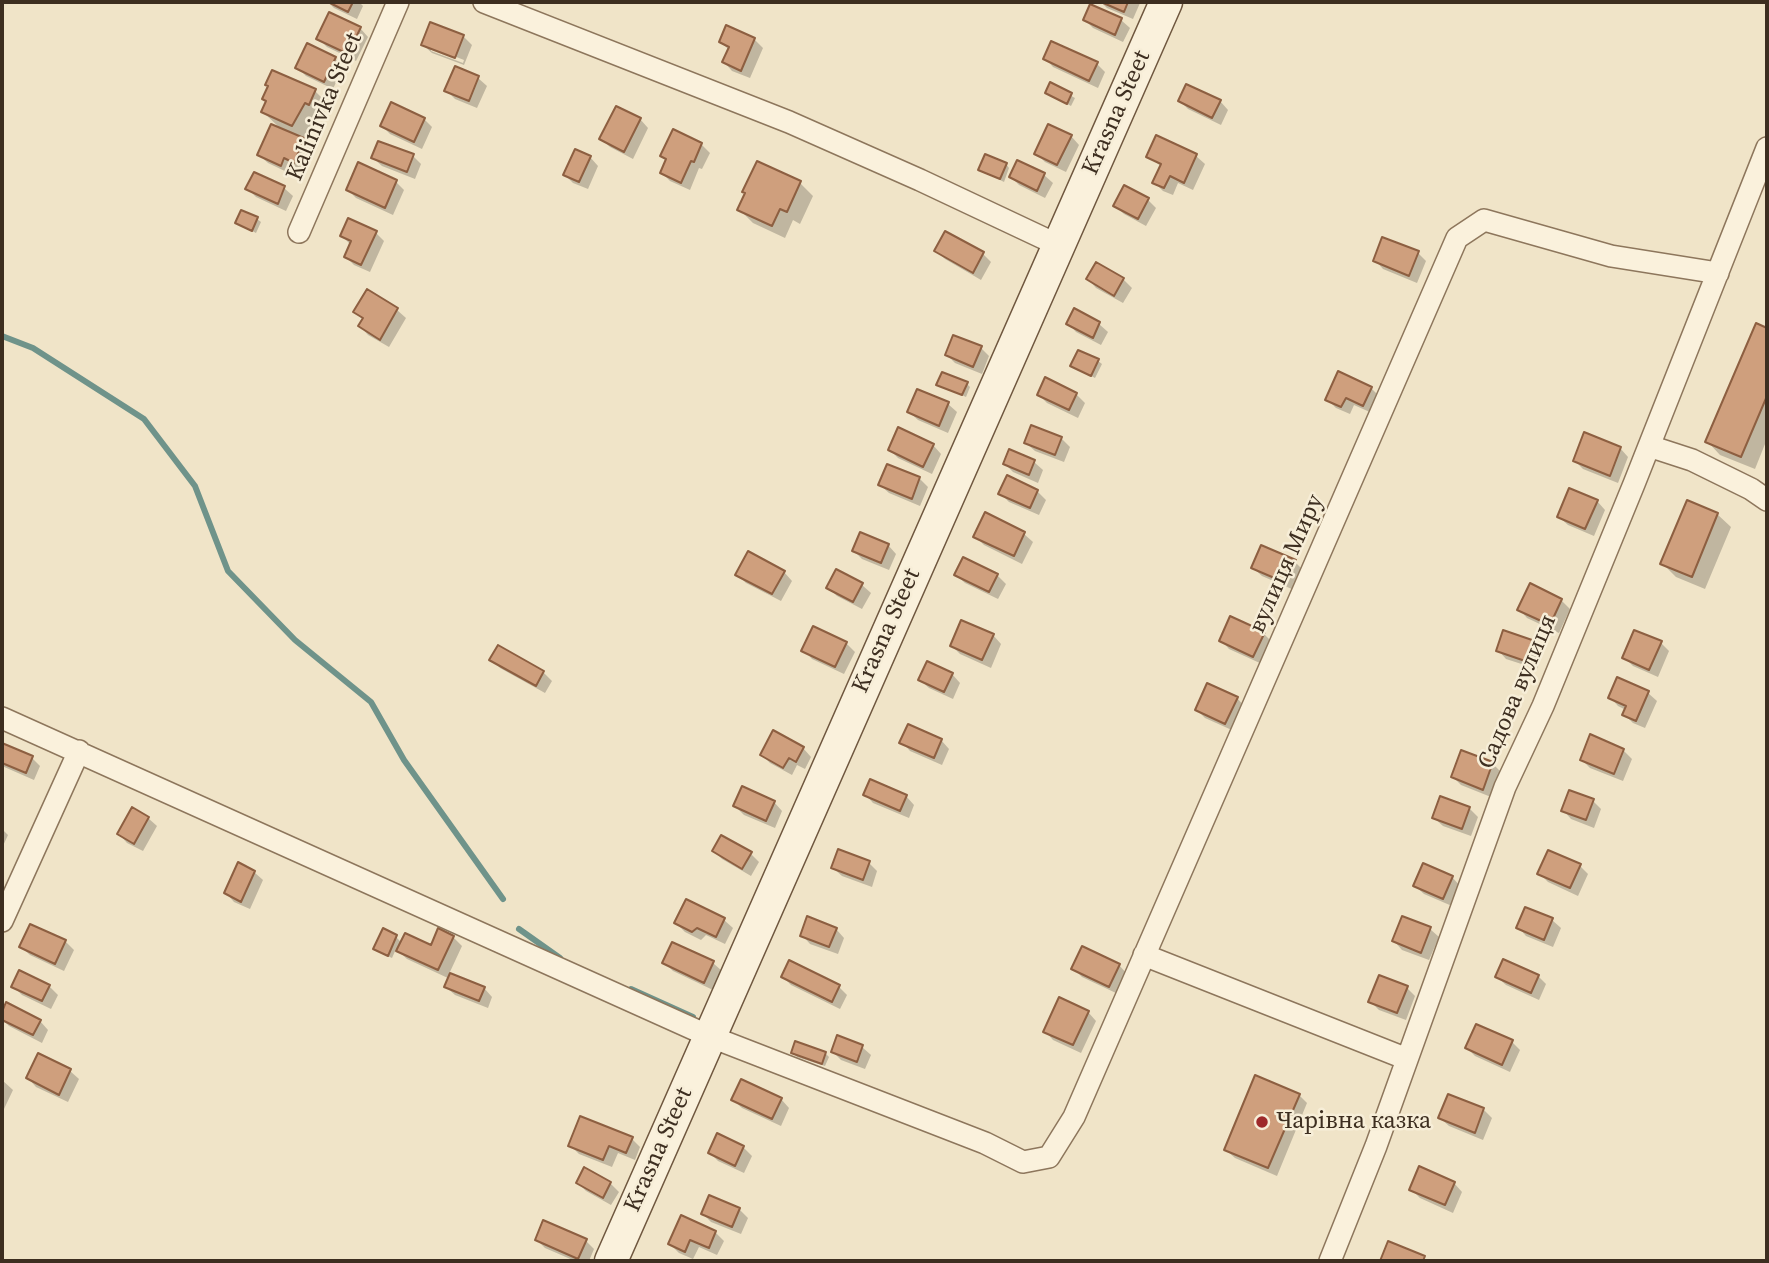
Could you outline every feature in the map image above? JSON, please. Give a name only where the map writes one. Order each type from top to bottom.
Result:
[{"type":"street","name":"Kalinivka Steet","points":[[299,232],[398,2]]},
{"type":"street","points":[[484,2],[789,122],[1058,245]]},
{"type":"street","name":"Krasna Steet","points":[[611,1261],[1166,2]]},
{"type":"street","name":"Садова вулиця","points":[[1330,1261],[1408,1059],[1505,787],[1543,706],[1767,148]]},
{"type":"street","name":"вулиця Миру","points":[[709,1036],[985,1143],[1023,1162],[1049,1157],[1074,1117],[1457,238],[1484,220],[1611,256],[1718,273]]},
{"type":"street","points":[[1649,446],[1692,460],[1751,489],[1767,500]]},
{"type":"street","points":[[2,718],[709,1036]]},
{"type":"street","points":[[2,921],[79,751]]},
{"type":"street","points":[[1144,955],[1408,1059]]},
{"type":"building","points":[[328,2],[353,2],[348,12]]},
{"type":"building","points":[[1101,2],[1128,2],[1124,12]]},
{"type":"building","points":[[1090,4],[1122,18],[1115,35],[1083,20]]},
{"type":"building","points":[[329,12],[361,27],[348,54],[316,39]]},
{"type":"building","points":[[430,22],[464,35],[455,58],[421,45]]},
{"type":"building","points":[[726,25],[755,38],[741,71],[722,62],[729,47],[719,42]]},
{"type":"building","points":[[1051,41],[1098,62],[1089,81],[1043,59]]},
{"type":"building","points":[[307,43],[336,57],[324,82],[295,68]]},
{"type":"building","points":[[455,66],[479,76],[469,101],[444,91]]},
{"type":"building","points":[[272,70],[316,89],[309,105],[305,103],[292,126],[261,112],[266,101],[262,99],[268,86],[265,85]]},
{"type":"building","points":[[1050,82],[1072,93],[1067,104],[1045,93]]},
{"type":"building","points":[[1186,84],[1221,100],[1212,118],[1178,101]]},
{"type":"building","points":[[391,102],[425,118],[414,142],[380,126]]},
{"type":"building","points":[[616,106],[641,118],[624,152],[599,139]]},
{"type":"building","points":[[271,124],[304,138],[294,163],[284,158],[281,166],[257,155]]},
{"type":"building","points":[[1048,124],[1072,135],[1057,165],[1034,154]]},
{"type":"building","points":[[673,129],[702,143],[681,183],[660,173],[666,159],[660,156]]},
{"type":"building","points":[[1156,135],[1197,154],[1184,183],[1170,176],[1164,188],[1152,183],[1161,164],[1146,157]]},
{"type":"building","points":[[378,141],[414,154],[407,172],[371,158]]},
{"type":"building","points":[[575,149],[591,156],[579,182],[563,175]]},
{"type":"building","points":[[985,154],[1007,163],[1000,179],[978,170]]},
{"type":"building","points":[[1017,160],[1045,173],[1037,191],[1009,177]]},
{"type":"building","points":[[757,161],[801,181],[787,212],[780,209],[772,226],[737,210],[745,193],[742,192]]},
{"type":"building","points":[[358,162],[397,180],[385,208],[346,190]]},
{"type":"building","points":[[254,172],[285,186],[278,204],[245,189]]},
{"type":"building","points":[[1124,185],[1149,198],[1138,219],[1113,206]]},
{"type":"building","points":[[241,210],[258,217],[252,231],[235,223]]},
{"type":"building","points":[[348,218],[377,231],[361,265],[344,257],[351,241],[340,236]]},
{"type":"building","points":[[945,231],[984,252],[973,273],[934,251]]},
{"type":"building","points":[[1382,237],[1419,251],[1409,276],[1373,261]]},
{"type":"building","points":[[1096,262],[1124,278],[1114,296],[1086,279]]},
{"type":"building","points":[[367,289],[398,308],[380,340],[358,326],[363,318],[353,312]]},
{"type":"building","points":[[1074,308],[1100,322],[1093,338],[1066,324]]},
{"type":"building","points":[[1756,323],[1767,328],[1767,396],[1741,457],[1705,442]]},
{"type":"building","points":[[953,335],[982,346],[973,367],[945,355]]},
{"type":"building","points":[[1078,350],[1099,359],[1091,376],[1070,366]]},
{"type":"building","points":[[1338,371],[1372,387],[1363,406],[1346,398],[1341,407],[1325,400]]},
{"type":"building","points":[[942,372],[968,382],[962,395],[936,385]]},
{"type":"building","points":[[1045,377],[1077,393],[1069,410],[1037,395]]},
{"type":"building","points":[[917,389],[949,402],[939,426],[907,412]]},
{"type":"building","points":[[1031,425],[1062,437],[1055,455],[1024,443]]},
{"type":"building","points":[[898,427],[934,444],[923,467],[888,450]]},
{"type":"building","points":[[1584,432],[1621,447],[1610,476],[1573,461]]},
{"type":"building","points":[[1009,449],[1035,460],[1029,475],[1003,464]]},
{"type":"building","points":[[887,464],[920,477],[912,499],[878,485]]},
{"type":"building","points":[[1007,475],[1038,490],[1030,508],[998,494]]},
{"type":"building","points":[[1569,488],[1598,500],[1585,529],[1557,517]]},
{"type":"building","points":[[1687,500],[1718,513],[1692,577],[1660,564]]},
{"type":"building","points":[[985,512],[1025,532],[1014,556],[973,537]]},
{"type":"building","points":[[860,532],[889,544],[881,563],[852,551]]},
{"type":"building","points":[[1261,545],[1296,560],[1286,583],[1251,568]]},
{"type":"building","points":[[748,551],[785,571],[772,594],[735,575]]},
{"type":"building","points":[[963,557],[998,574],[989,592],[954,575]]},
{"type":"building","points":[[836,569],[863,583],[853,602],[826,588]]},
{"type":"building","points":[[1530,583],[1562,599],[1550,625],[1517,610]]},
{"type":"building","points":[[1230,616],[1265,632],[1253,657],[1219,641]]},
{"type":"building","points":[[961,620],[994,634],[982,660],[950,646]]},
{"type":"building","points":[[813,626],[847,642],[835,667],[801,651]]},
{"type":"building","points":[[1503,630],[1535,641],[1528,662],[1496,651]]},
{"type":"building","points":[[1634,630],[1662,641],[1649,670],[1622,658]]},
{"type":"building","points":[[498,645],[544,671],[536,686],[489,660]]},
{"type":"building","points":[[927,661],[953,673],[944,692],[918,680]]},
{"type":"building","points":[[1617,677],[1649,691],[1636,721],[1622,715],[1626,706],[1608,698]]},
{"type":"building","points":[[1207,683],[1238,697],[1225,724],[1195,710]]},
{"type":"building","points":[[908,724],[942,739],[934,758],[899,743]]},
{"type":"building","points":[[773,730],[804,747],[796,762],[789,758],[783,768],[760,755]]},
{"type":"building","points":[[1590,734],[1624,749],[1614,774],[1580,760]]},
{"type":"building","points":[[2,743],[33,756],[26,773],[2,763]]},
{"type":"building","points":[[1461,750],[1493,762],[1483,790],[1451,777]]},
{"type":"building","points":[[870,779],[907,795],[900,811],[863,795]]},
{"type":"building","points":[[742,786],[775,801],[766,821],[733,806]]},
{"type":"building","points":[[1569,790],[1594,799],[1586,820],[1561,811]]},
{"type":"building","points":[[1440,796],[1470,807],[1462,829],[1432,818]]},
{"type":"building","points":[[132,807],[149,817],[134,844],[117,834]]},
{"type":"building","points":[[721,835],[752,852],[742,869],[712,851]]},
{"type":"building","points":[[838,849],[870,861],[863,880],[831,868]]},
{"type":"building","points":[[1548,850],[1581,864],[1570,888],[1537,874]]},
{"type":"building","points":[[238,862],[255,871],[241,902],[224,893]]},
{"type":"building","points":[[1423,863],[1453,876],[1443,899],[1413,886]]},
{"type":"building","points":[[686,899],[725,918],[716,937],[697,928],[692,932],[674,923]]},
{"type":"building","points":[[1525,907],[1553,918],[1544,940],[1516,928]]},
{"type":"building","points":[[807,916],[837,928],[829,947],[800,936]]},
{"type":"building","points":[[1402,916],[1431,927],[1421,953],[1392,941]]},
{"type":"building","points":[[30,924],[66,940],[55,964],[19,947]]},
{"type":"building","points":[[383,928],[397,935],[388,956],[373,949]]},
{"type":"building","points":[[438,928],[454,936],[438,970],[396,951],[405,933],[431,945]]},
{"type":"building","points":[[672,942],[714,961],[704,983],[662,963]]},
{"type":"building","points":[[1082,946],[1120,964],[1109,987],[1071,969]]},
{"type":"building","points":[[1503,959],[1539,975],[1531,993],[1495,977]]},
{"type":"building","points":[[789,960],[840,985],[832,1002],[781,977]]},
{"type":"building","points":[[19,970],[50,985],[42,1001],[11,987]]},
{"type":"building","points":[[450,973],[485,987],[479,1001],[444,987]]},
{"type":"building","points":[[1379,975],[1408,986],[1397,1013],[1368,1002]]},
{"type":"building","points":[[1059,997],[1089,1011],[1073,1045],[1043,1032]]},
{"type":"building","points":[[6,1002],[41,1020],[33,1035],[2,1020]]},
{"type":"building","points":[[1476,1024],[1513,1040],[1502,1065],[1465,1048]]},
{"type":"building","points":[[837,1035],[863,1045],[857,1062],[831,1052]]},
{"type":"building","points":[[795,1041],[826,1052],[822,1064],[791,1053]]},
{"type":"building","points":[[38,1053],[71,1069],[59,1095],[26,1078]]},
{"type":"building","name":"Чарівна казка","points":[[1255,1075],[1300,1094],[1268,1168],[1224,1150]]},
{"type":"building","points":[[741,1079],[782,1098],[772,1119],[731,1100]]},
{"type":"building","points":[[1448,1094],[1484,1108],[1475,1133],[1438,1118]]},
{"type":"building","points":[[580,1116],[633,1137],[626,1153],[609,1146],[603,1160],[568,1146]]},
{"type":"building","points":[[717,1133],[744,1146],[735,1166],[708,1153]]},
{"type":"building","points":[[1419,1166],[1455,1182],[1445,1205],[1409,1190]]},
{"type":"building","points":[[584,1167],[611,1182],[603,1198],[576,1183]]},
{"type":"building","points":[[709,1195],[740,1208],[732,1227],[701,1214]]},
{"type":"building","points":[[681,1215],[716,1231],[709,1248],[690,1240],[685,1252],[668,1244]]},
{"type":"building","points":[[543,1220],[587,1239],[578,1259],[535,1240]]},
{"type":"building","points":[[1388,1241],[1425,1256],[1423,1261],[1380,1261]]},
{"type":"waterway","points":[[2,336],[33,348],[144,419],[195,486],[228,571],[295,640],[371,702],[404,760],[503,899]]},
{"type":"waterway","points":[[519,929],[560,958]]},
{"type":"waterway","points":[[631,989],[693,1017]]},
{"type":"place","name":"Чарівна казка","points":[[1262,1122]]}]
